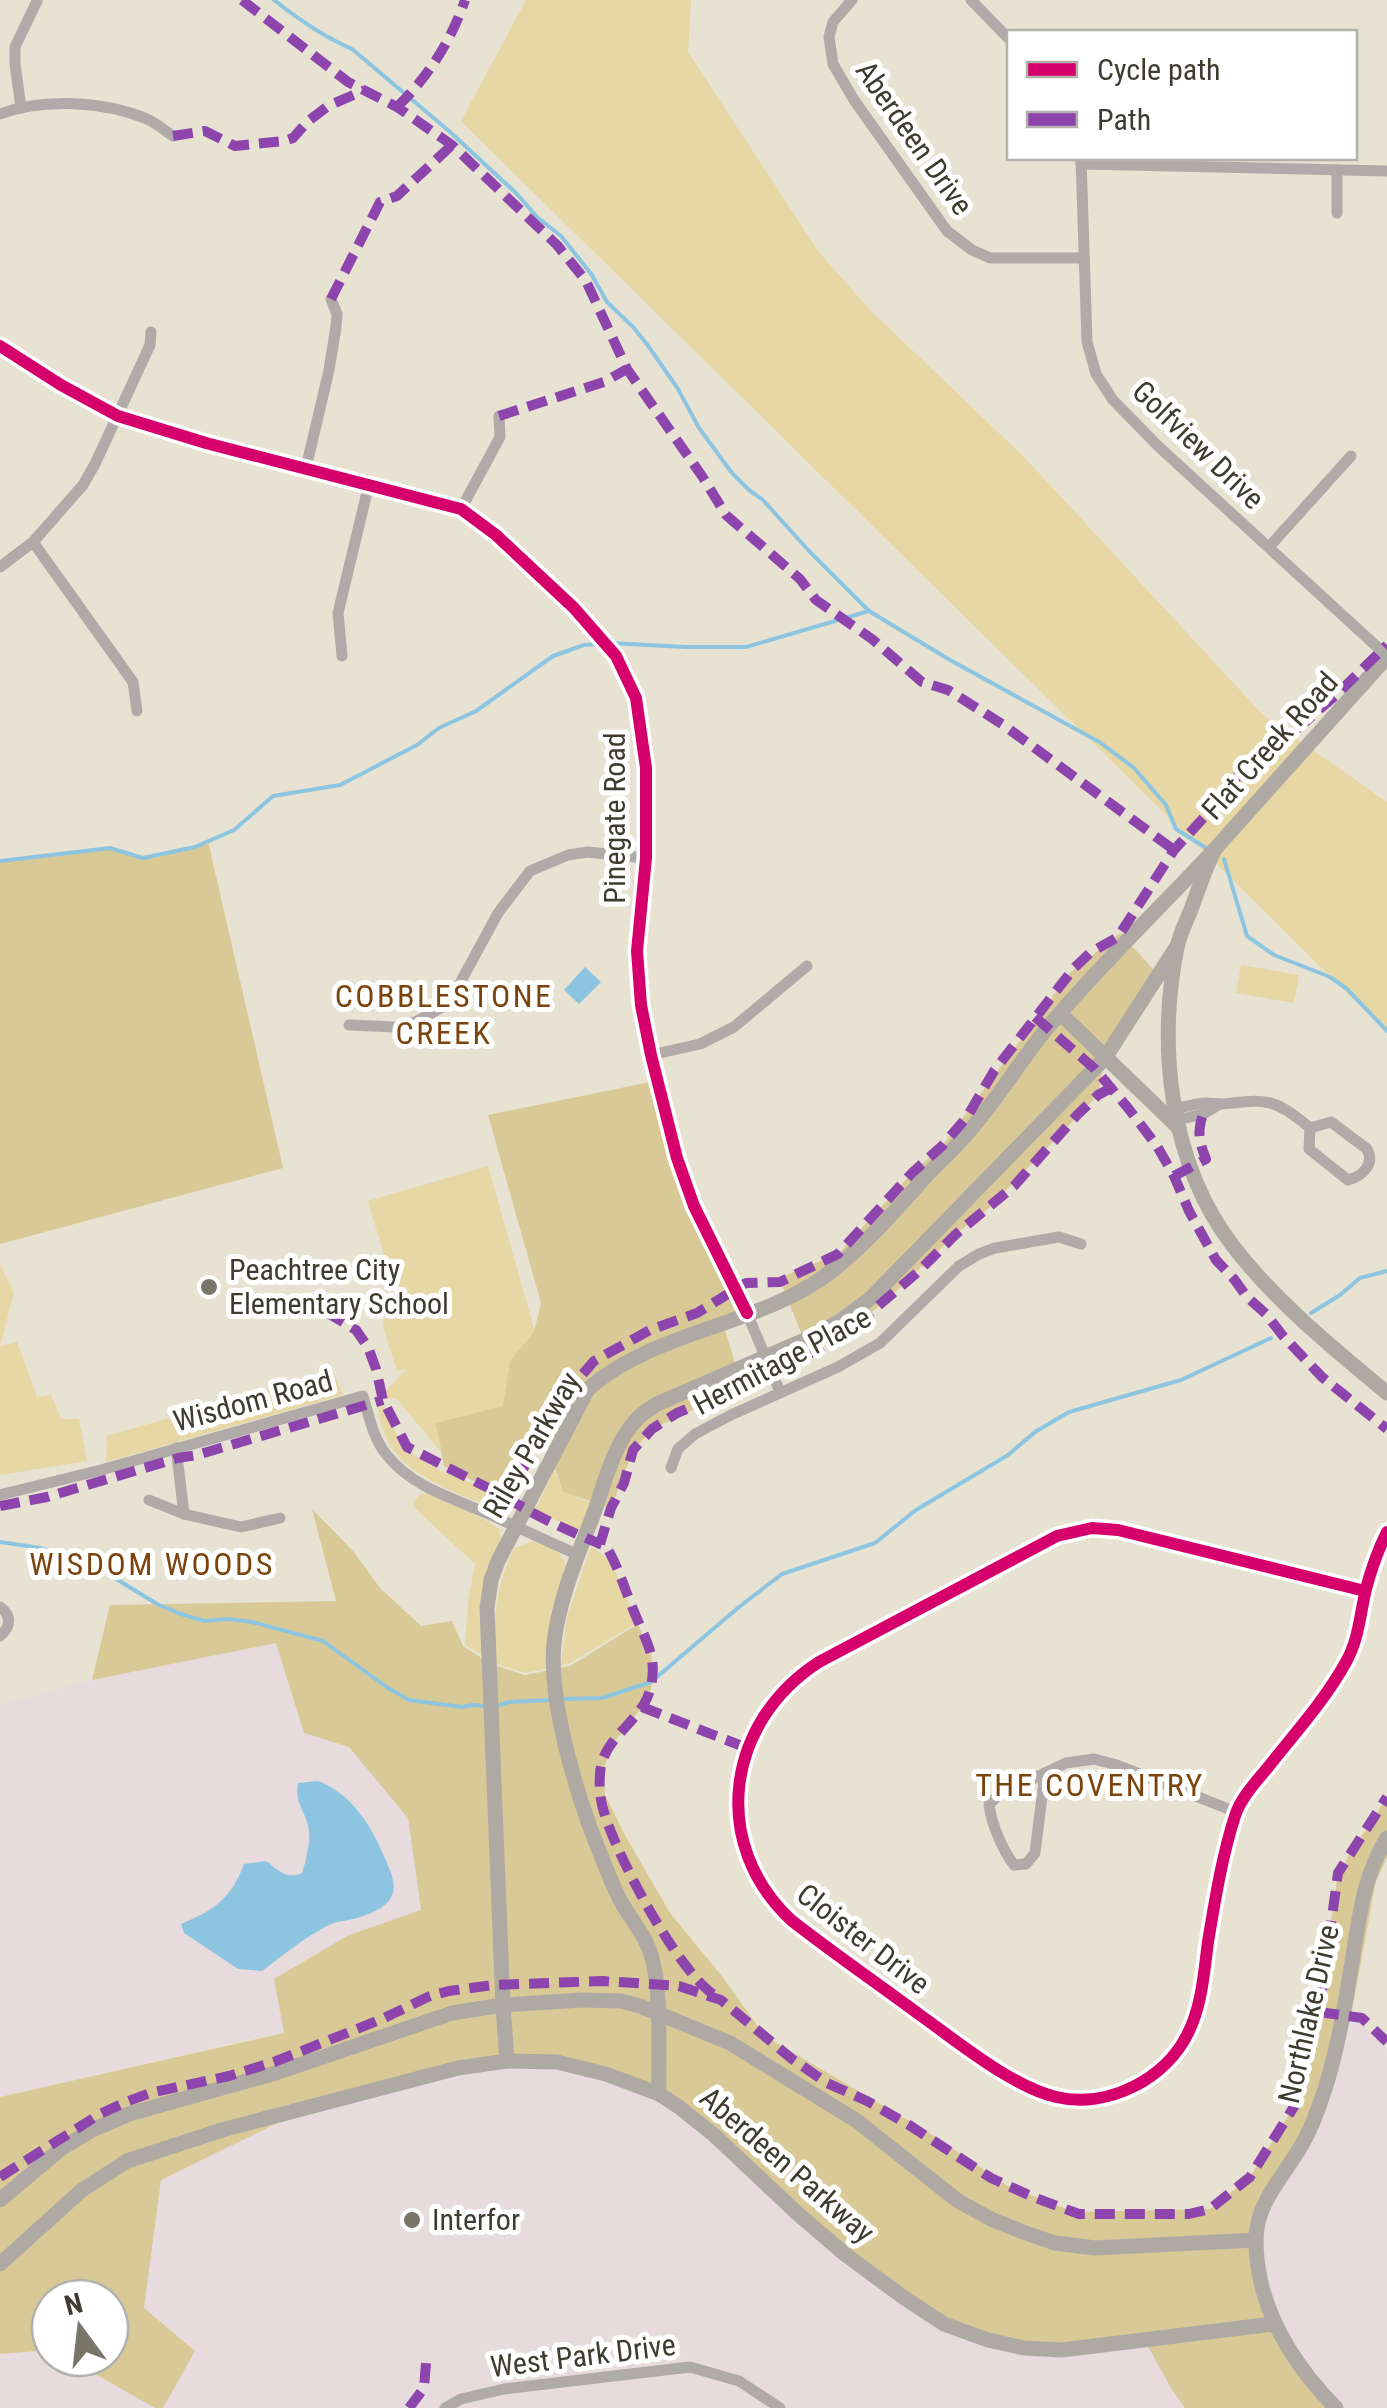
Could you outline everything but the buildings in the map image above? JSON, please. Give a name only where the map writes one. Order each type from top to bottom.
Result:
[{"type":"street","name":"Aberdeen Drive","points":[[852,0],[833,22],[829,38],[833,64],[946,232],[990,258],[1084,258]]},
{"type":"street","points":[[971,0],[1007,37]]},
{"type":"street","points":[[20,108],[15,46],[36,1]]},
{"type":"street","points":[[0,114],[66,104],[125,112],[152,121],[173,136]]},
{"type":"street","name":"Golfview Drive","points":[[1081,161],[1087,342],[1096,374],[1124,412],[1387,656]]},
{"type":"street","points":[[1081,161],[1387,170]]},
{"type":"street","points":[[1337,170],[1337,213]]},
{"type":"street","points":[[306,468],[336,327],[337,314],[331,299]]},
{"type":"street","points":[[0,567],[33,542],[83,485],[150,345],[150,332]]},
{"type":"street","name":"Pinegate Road","points":[[0,346],[118,416],[461,509],[522,559],[611,650],[632,688],[646,768],[646,858],[637,951],[641,1005],[651,1056],[677,1158],[694,1206],[747,1313],[780,1392]]},
{"type":"street","points":[[461,509],[500,436],[499,416]]},
{"type":"street","points":[[1268,547],[1350,456]]},
{"type":"street","points":[[342,656],[338,613],[369,484]]},
{"type":"street","points":[[33,542],[133,682],[137,711]]},
{"type":"street","name":"Flat Creek Road","points":[[1387,656],[1215,849],[1177,946],[1166,1036],[1177,1119],[1212,1214],[1231,1244],[1277,1295],[1387,1393]]},
{"type":"street","name":"Riley Parkway","points":[[507,2061],[487,1608],[498,1562],[588,1388],[649,1351],[795,1294],[854,1252],[971,1130],[1060,1013],[1215,849]]},
{"type":"street","points":[[350,1025],[396,1027],[442,1008],[453,996],[498,913],[530,871],[568,855],[588,852],[646,858]]},
{"type":"street","points":[[659,2094],[653,1960],[620,1901],[580,1800],[554,1676],[560,1613],[610,1466],[638,1418],[657,1404],[826,1329],[871,1298],[1105,1058],[1177,946]]},
{"type":"street","points":[[651,1056],[700,1044],[734,1027],[807,966]]},
{"type":"street","points":[[1060,1013],[1105,1058],[1177,1119],[1203,1102],[1248,1100],[1286,1109],[1310,1128]]},
{"type":"street","points":[[1331,1122],[1368,1149],[1371,1156],[1363,1174],[1348,1180],[1309,1149],[1310,1128],[1331,1122]]},
{"type":"street","name":"Hermitage Place","points":[[671,1468],[678,1448],[695,1434],[880,1343],[959,1266],[979,1254],[1059,1237],[1081,1244]]},
{"type":"street","name":"Wisdom Road","points":[[0,1495],[363,1396],[376,1438],[401,1470],[442,1496],[578,1555]]},
{"type":"street","points":[[176,1448],[184,1514]]},
{"type":"street","points":[[150,1500],[184,1514],[241,1527],[280,1518]]},
{"type":"street","name":"Cloister Drive","points":[[1365,1591],[1139,1534],[1092,1528],[1036,1546],[804,1672],[786,1686],[762,1716],[748,1748],[739,1784],[742,1839],[758,1878],[778,1907],[807,1933],[965,2047],[1026,2084],[1073,2100],[1114,2095],[1134,2087],[1178,2052],[1198,2010],[1213,1910],[1236,1812],[1348,1660],[1365,1591],[1387,1532]]},
{"type":"street","points":[[0,1606],[9,1620],[0,1636]]},
{"type":"street","points":[[1045,1773],[1035,1853],[1026,1864],[1014,1864],[992,1820],[989,1805],[997,1796],[1045,1773],[1076,1760],[1102,1761],[1236,1812]]},
{"type":"street","name":"Northlake Drive","points":[[1336,2408],[1308,2378],[1274,2324],[1256,2240],[1259,2213],[1305,2140],[1326,2086],[1344,2015],[1366,1884],[1387,1838]]},
{"type":"street","name":"Aberdeen Parkway","points":[[0,2200],[62,2148],[109,2122],[276,2074],[452,2013],[582,2000],[621,2002],[657,2012],[730,2043],[857,2121],[958,2201],[993,2220],[1056,2243],[1095,2248],[1256,2240]]},
{"type":"street","name":"Aberdeen Parkway","points":[[0,2264],[82,2190],[127,2161],[222,2130],[458,2068],[507,2061],[557,2062],[606,2074],[679,2106],[846,2255],[944,2324],[963,2331],[1024,2348],[1062,2350],[1274,2324]]},
{"type":"street","name":"West Park Drive","points":[[445,2408],[461,2399],[504,2389],[690,2367],[738,2381],[780,2408]]},
{"type":"shaded area","points":[[526,0],[691,0],[688,52],[818,251],[871,311],[1024,457],[1263,715],[1387,802],[1387,1032],[461,121]]},
{"type":"shaded area","points":[[208,841],[283,1168],[0,1244],[0,861],[110,848],[143,858]]},
{"type":"shaded area","points":[[1120,933],[1153,969],[1144,997],[1105,1058],[1098,1095],[988,1209],[849,1331],[810,1355],[779,1278],[838,1254],[942,1146],[1070,973]]},
{"type":"shaded area","points":[[1241,965],[1299,975],[1294,1003],[1236,993]]},
{"type":"shaded area","points":[[655,1081],[689,1190],[747,1313],[723,1323],[742,1387],[652,1429],[633,1451],[611,1508],[563,1492],[543,1434],[506,1497],[444,1466],[436,1423],[503,1406],[510,1361],[534,1332],[541,1303],[488,1115]]},
{"type":"shaded area","points":[[488,1166],[535,1332],[510,1361],[504,1406],[437,1424],[441,1452],[396,1398],[388,1398],[386,1391],[406,1369],[397,1371],[383,1326],[389,1297],[396,1295],[368,1201]]},
{"type":"shaded area","points":[[0,1264],[14,1293],[0,1346]]},
{"type":"shaded area","points":[[17,1342],[37,1397],[51,1395],[61,1419],[79,1419],[87,1461],[0,1475],[0,1346]]},
{"type":"shaded area","points":[[333,1371],[343,1395],[106,1462],[107,1436]]},
{"type":"shaded area","points":[[378,1406],[387,1408],[396,1434],[409,1452],[517,1508],[475,1501],[413,1470],[389,1443]]},
{"type":"shaded area","points":[[554,1470],[563,1492],[594,1504],[581,1531],[535,1511]]},
{"type":"shaded area","points":[[429,1493],[499,1529],[502,1545],[487,1658],[465,1645],[475,1564],[416,1509],[413,1504],[419,1495]]},
{"type":"shaded area","points":[[312,1509],[353,1551],[380,1588],[421,1626],[452,1621],[463,1646],[491,1664],[525,1675],[570,1666],[638,1624],[652,1658],[651,1689],[643,1706],[611,1746],[603,1772],[605,1795],[670,1913],[765,2036],[931,2134],[1008,2186],[1074,2212],[1210,2209],[1250,2177],[1295,2105],[1322,1982],[1338,1873],[1387,1797],[1387,1858],[1376,1881],[1351,2016],[1326,2111],[1263,2204],[1256,2240],[1273,2324],[1336,2408],[1185,2408],[1145,2341],[1024,2348],[916,2306],[659,2094],[606,2074],[507,2061],[304,2110],[161,2180],[144,2308],[195,2351],[163,2408],[155,2408],[102,2378],[130,2378],[130,2278],[30,2278],[30,2352],[0,2354],[0,2097],[284,2033],[274,1979],[349,1935],[421,1910],[408,1818],[349,1747],[304,1733],[276,1643],[92,1680],[110,1605],[336,1601]]},
{"type":"shaded area","points":[[533,1541],[561,1556],[568,1575],[550,1668],[525,1673],[493,1663],[494,1631],[507,1564],[514,1548]]},
{"type":"shaded area","points":[[591,1547],[614,1569],[637,1623],[561,1665],[567,1617]]},
{"type":"shaded area","points":[[276,1643],[304,1733],[349,1747],[408,1818],[421,1910],[349,1935],[284,2033],[0,2097],[0,1705],[92,1680]]},
{"type":"shaded area","points":[[1351,2016],[1387,2049],[1387,2408],[163,2408],[195,2351],[144,2308],[161,2180],[304,2110],[458,2068],[557,2062],[659,2094],[798,2214],[1256,2240],[1328,2078]]},
{"type":"shaded area","points":[[30,2352],[30,2378],[102,2378],[155,2408],[0,2408],[0,2354]]},
{"type":"water","points":[[585,967],[601,982],[579,1004],[564,990]]},
{"type":"water","points":[[318,1781],[345,1797],[366,1822],[393,1878],[391,1897],[374,1912],[318,1931],[262,1971],[238,1969],[184,1933],[181,1924],[220,1902],[234,1886],[244,1864],[266,1861],[287,1875],[302,1873],[309,1831],[298,1797],[298,1783]]},
{"type":"waterway","points":[[274,0],[352,49],[449,131],[561,236],[592,275],[607,302],[649,347],[732,473],[869,611],[1101,743],[1134,768],[1166,805],[1176,829],[1206,848]]},
{"type":"waterway","points":[[610,643],[746,647],[869,611]]},
{"type":"waterway","points":[[0,861],[110,848],[143,858],[195,847],[234,830],[273,796],[340,785],[476,711],[553,656],[600,644]]},
{"type":"waterway","points":[[1224,859],[1247,936],[1274,955],[1330,977],[1387,1031]]},
{"type":"waterway","points":[[1311,1313],[1360,1278],[1387,1271]]},
{"type":"waterway","points":[[564,1699],[602,1698],[651,1682],[782,1574],[875,1543],[916,1510],[1008,1455],[1035,1432],[1069,1412],[1181,1380],[1271,1338]]},
{"type":"waterway","points":[[0,1542],[41,1548],[105,1572],[157,1604],[204,1621],[252,1622],[323,1641],[409,1700],[486,1706]]},
{"type":"waterway","points":[[494,1707],[509,1702],[551,1700]]},
{"type":"marked path","points":[[242,0],[348,82],[397,107],[452,145],[557,245],[586,281],[627,369],[726,515],[800,579],[816,600],[872,639],[922,682],[948,690],[1002,724],[1174,850]]},
{"type":"marked path","points":[[397,107],[437,58],[465,0]]},
{"type":"marked path","points":[[173,136],[205,131],[235,146],[284,141],[293,138],[328,106],[365,90]]},
{"type":"marked path","points":[[331,299],[380,202],[397,196],[452,145]]},
{"type":"marked path","points":[[499,416],[604,382],[627,369]]},
{"type":"marked path","points":[[326,1312],[356,1330],[368,1347],[383,1400],[407,1447],[506,1497],[575,1383],[594,1361],[650,1330],[697,1313],[746,1283],[780,1282],[838,1254],[967,1117],[994,1071],[1074,968],[1091,952],[1118,937],[1174,850],[1243,769],[1289,736],[1387,645]]},
{"type":"marked path","points":[[1035,1017],[1095,1069],[1157,1146],[1216,1260],[1247,1297],[1322,1377],[1387,1429]]},
{"type":"marked path","points":[[713,1994],[682,1961],[650,1910],[621,1856],[601,1798],[600,1774],[606,1753],[644,1704],[652,1676],[646,1640],[614,1561],[606,1546],[600,1544],[633,1450],[652,1429],[677,1413],[772,1374],[844,1335],[1014,1186],[1078,1114],[1111,1088]]},
{"type":"marked path","points":[[1174,1176],[1206,1159],[1200,1137],[1203,1114]]},
{"type":"marked path","points":[[0,1506],[47,1497],[383,1400]]},
{"type":"marked path","points":[[506,1497],[600,1544]]},
{"type":"marked path","points":[[642,1707],[747,1748]]},
{"type":"marked path","points":[[0,2177],[126,2102],[274,2062],[430,1996],[493,1985],[603,1981],[679,1986],[721,2000],[827,2083],[909,2125],[991,2178],[1033,2197],[1079,2214],[1189,2214],[1210,2209],[1250,2177],[1295,2105],[1319,2012],[1338,1873],[1387,1797]]},
{"type":"marked path","points":[[1319,2012],[1362,2018],[1387,2042]]},
{"type":"marked path","points":[[409,2408],[424,2388],[426,2363]]},
{"type":"cycle path","points":[[0,346],[118,416],[206,443],[461,509],[496,535],[574,608],[616,656],[636,698],[646,768],[646,858],[637,951],[641,1005],[677,1158],[694,1206],[747,1313]]},
{"type":"cycle path","points":[[1365,1591],[1118,1530],[1092,1528],[1057,1536],[819,1662],[788,1687],[764,1717],[748,1750],[739,1785],[739,1820],[748,1856],[765,1889],[791,1920],[1003,2073],[1039,2091],[1076,2100],[1115,2094],[1134,2086],[1166,2063],[1189,2031],[1200,1999],[1219,1878],[1238,1809],[1320,1703],[1346,1662],[1370,1575],[1387,1532]]},
{"type":"place","name":"Peachtree City Elementary School","points":[[209,1287]]},
{"type":"place","name":"Interfor","points":[[412,2220]]},
{"type":"district","name":"COBBLESTONE CREEK","points":[[444,1014]]},
{"type":"district","name":"WISDOM WOODS","points":[[152,1564]]},
{"type":"district","name":"THE COVENTRY","points":[[1090,1785]]}]
